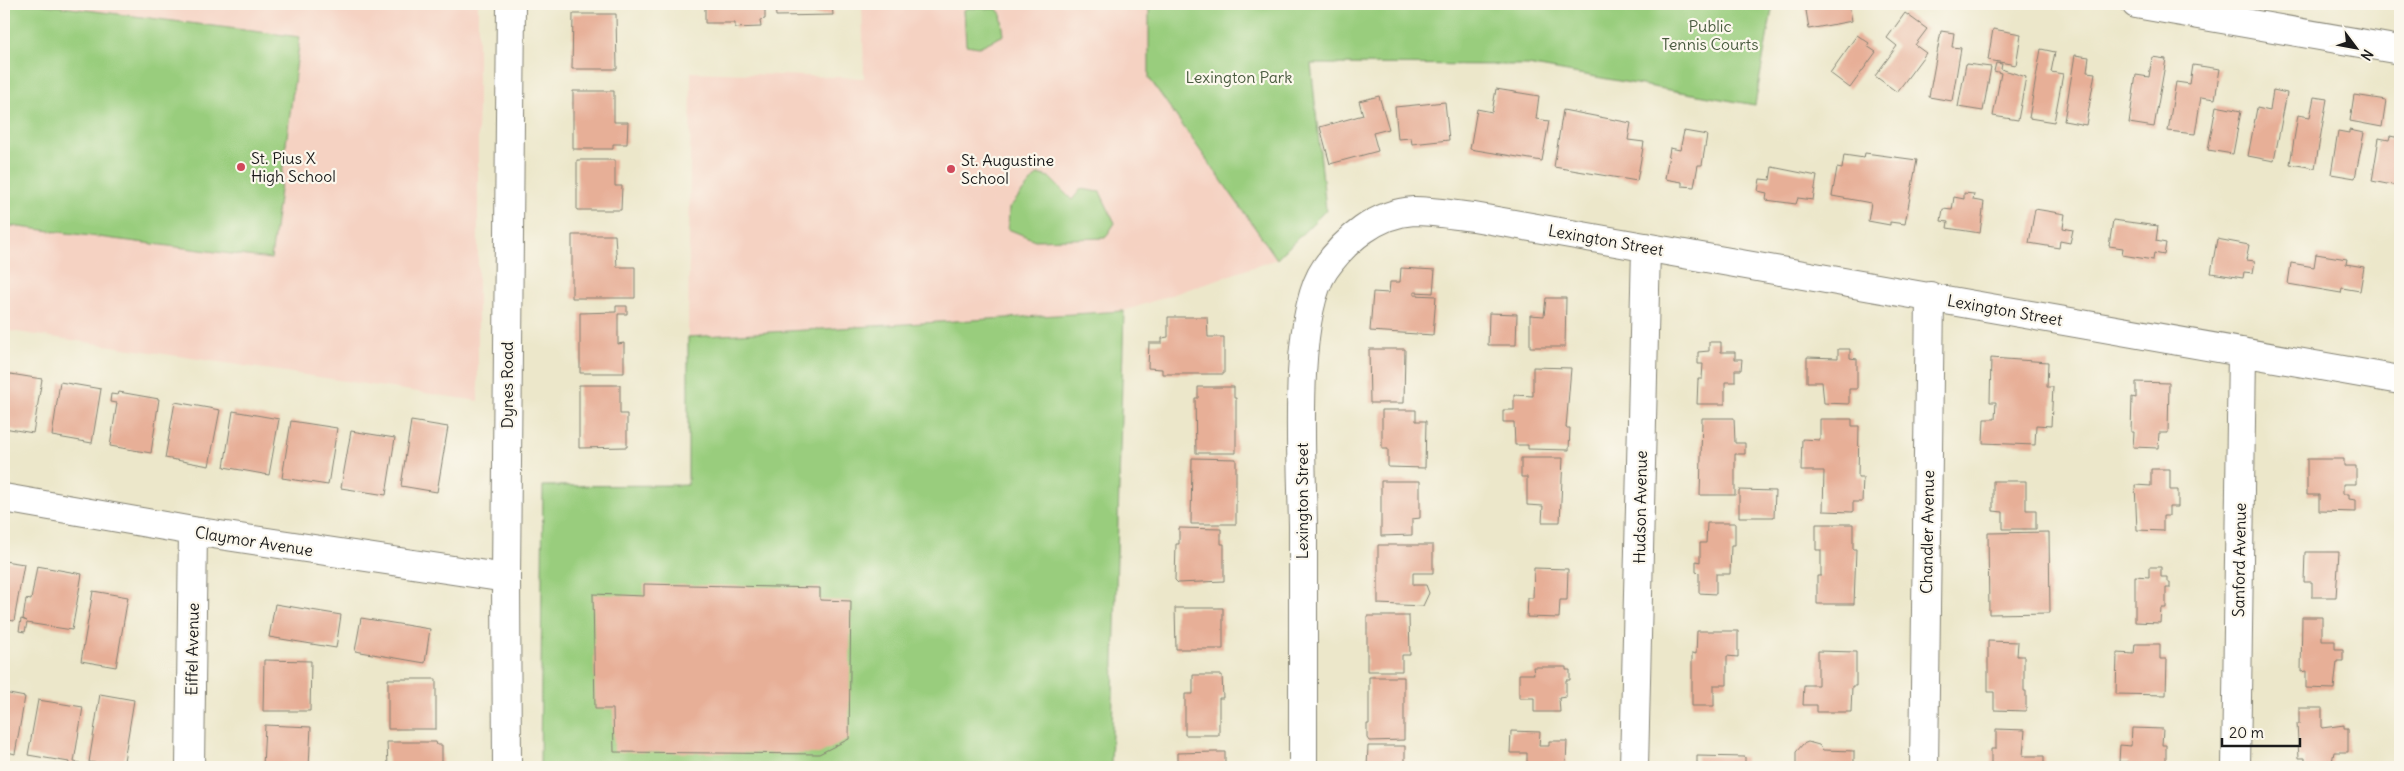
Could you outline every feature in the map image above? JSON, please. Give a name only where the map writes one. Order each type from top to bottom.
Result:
[{"type":"street","name":"Dynes Road","points":[[507,767],[506,578],[511,4]]},
{"type":"street","points":[[2136,4],[2267,15],[2400,50]]},
{"type":"street","name":"Lexington Street","points":[[1303,767],[1302,385],[1307,313],[1318,280],[1325,269],[1359,232],[1386,216],[1413,211],[1474,217],[2400,380]]},
{"type":"street","name":"Hudson Avenue","points":[[1634,767],[1646,247]]},
{"type":"street","name":"Chandler Avenue","points":[[1924,767],[1930,296]]},
{"type":"street","name":"Sanford Avenue","points":[[2236,767],[2242,352]]},
{"type":"street","name":"Claymor Avenue","points":[[4,498],[193,531],[506,578]]},
{"type":"street","name":"Eiffel Avenue","points":[[190,767],[193,531]]},
{"type":"shaded area","name":"St. Pius X High School","points":[[4,4],[478,4],[478,401],[4,330]]},
{"type":"shaded area","name":"St. Augustine School","points":[[862,4],[1149,4],[1149,79],[1277,259],[1124,311],[688,337],[691,72],[864,78]]},
{"type":"green space","points":[[4,4],[39,4],[300,37],[271,259],[4,225]]},
{"type":"green space","name":"Lexington Park","points":[[1149,4],[1773,4],[1755,105],[1528,65],[1311,64],[1326,210],[1277,259],[1149,78]]},
{"type":"green space","points":[[968,8],[997,9],[1001,14],[1004,35],[979,47],[966,45],[964,10]]},
{"type":"green space","points":[[1038,174],[1049,177],[1072,200],[1081,189],[1100,192],[1115,223],[1105,238],[1035,240],[1008,229],[1009,208]]},
{"type":"green space","points":[[1124,311],[1111,767],[540,767],[543,486],[688,485],[688,337]]},
{"type":"building","points":[[705,4],[760,4],[760,9],[765,10],[765,19],[760,20],[761,27],[735,28],[735,23],[705,23]]},
{"type":"building","points":[[775,4],[832,4],[833,15],[776,16]]},
{"type":"building","points":[[1805,4],[1849,4],[1852,21],[1809,29]]},
{"type":"building","points":[[1905,13],[1927,29],[1915,45],[1926,53],[1897,92],[1875,76],[1897,46],[1887,38]]},
{"type":"building","points":[[573,14],[616,14],[617,69],[572,69]]},
{"type":"building","points":[[1993,29],[2021,34],[2016,65],[1988,60]]},
{"type":"building","points":[[1941,31],[1954,33],[1952,47],[1961,48],[1952,101],[1929,97]]},
{"type":"building","points":[[1857,35],[1869,43],[1867,46],[1876,52],[1850,88],[1830,73]]},
{"type":"building","points":[[2041,49],[2055,52],[2051,72],[2063,74],[2054,122],[2029,118]]},
{"type":"building","points":[[2075,55],[2089,57],[2087,72],[2095,73],[2086,125],[2064,121]]},
{"type":"building","points":[[2152,57],[2166,59],[2154,127],[2129,123],[2136,75],[2149,77]]},
{"type":"building","points":[[1996,63],[2002,64],[2001,69],[2026,77],[2018,120],[1993,116],[2001,73],[1994,71]]},
{"type":"building","points":[[1966,64],[1991,67],[1983,111],[1958,107]]},
{"type":"building","points":[[2193,65],[2220,69],[2215,99],[2201,97],[2195,134],[2168,131],[2176,82],[2190,84]]},
{"type":"building","points":[[1496,89],[1539,96],[1536,119],[1549,121],[1542,161],[1470,149],[1477,109],[1492,112]]},
{"type":"building","points":[[2273,90],[2287,93],[2274,161],[2248,156],[2257,108],[2270,111]]},
{"type":"building","points":[[573,91],[614,91],[614,122],[628,122],[627,144],[613,144],[613,149],[573,149]]},
{"type":"building","points":[[2354,95],[2386,100],[2382,127],[2350,121]]},
{"type":"building","points":[[1379,96],[1389,129],[1373,133],[1378,151],[1330,164],[1320,127],[1363,115],[1359,101]]},
{"type":"building","points":[[2314,97],[2327,99],[2315,168],[2290,164],[2298,115],[2310,117]]},
{"type":"building","points":[[1445,102],[1449,140],[1412,144],[1411,138],[1398,139],[1395,107]]},
{"type":"building","points":[[2216,106],[2241,111],[2233,154],[2208,150]]},
{"type":"building","points":[[1563,110],[1631,123],[1628,140],[1644,142],[1637,181],[1554,167]]},
{"type":"building","points":[[2349,130],[2364,133],[2355,178],[2331,174],[2338,131],[2349,133]]},
{"type":"building","points":[[1684,131],[1707,135],[1702,165],[1698,165],[1694,187],[1682,186],[1682,182],[1665,179],[1670,148],[1680,150]]},
{"type":"building","points":[[2390,136],[2400,138],[2400,165],[2397,186],[2372,181],[2379,138],[2389,140]]},
{"type":"building","points":[[1865,153],[1917,160],[1905,224],[1890,222],[1890,225],[1868,221],[1871,203],[1832,196],[1837,168],[1842,169],[1844,155],[1864,158]]},
{"type":"building","points":[[577,160],[615,160],[615,186],[622,186],[621,210],[577,210]]},
{"type":"building","points":[[1772,167],[1817,176],[1813,200],[1798,198],[1796,204],[1766,200],[1767,193],[1758,191],[1760,179],[1770,180]]},
{"type":"building","points":[[1964,193],[1974,194],[1973,200],[1984,202],[1980,233],[1947,228],[1948,222],[1941,221],[1943,209],[1952,210],[1954,197],[1964,199]]},
{"type":"building","points":[[2035,209],[2065,214],[2063,228],[2073,230],[2070,243],[2060,241],[2059,248],[2029,243]]},
{"type":"building","points":[[2113,220],[2158,226],[2156,241],[2166,243],[2164,255],[2154,253],[2153,260],[2122,255],[2123,248],[2109,246]]},
{"type":"building","points":[[572,235],[615,235],[617,267],[635,267],[635,298],[572,298]]},
{"type":"building","points":[[2217,239],[2249,245],[2246,260],[2255,261],[2253,273],[2244,272],[2243,278],[2211,273]]},
{"type":"building","points":[[2316,254],[2347,259],[2346,264],[2364,267],[2360,291],[2342,288],[2341,293],[2288,284],[2291,263],[2314,267]]},
{"type":"building","points":[[1401,268],[1435,270],[1433,293],[1414,292],[1414,295],[1436,296],[1433,335],[1370,331],[1373,292],[1389,293],[1390,282],[1400,282]]},
{"type":"building","points":[[2399,285],[2400,306],[2396,306]]},
{"type":"building","points":[[1546,298],[1566,298],[1565,347],[1530,347],[1530,315],[1544,316]]},
{"type":"building","points":[[616,306],[627,306],[627,314],[618,314],[618,344],[624,343],[624,373],[580,373],[580,313],[616,312]]},
{"type":"building","points":[[1489,313],[1517,314],[1516,345],[1488,345]]},
{"type":"building","points":[[1168,317],[1207,317],[1208,337],[1224,337],[1224,374],[1162,374],[1162,369],[1148,368],[1149,343],[1162,343],[1162,338],[1168,337]]},
{"type":"building","points":[[1709,342],[1721,342],[1721,352],[1735,352],[1735,359],[1742,359],[1741,370],[1735,370],[1735,382],[1725,382],[1725,404],[1697,404],[1698,379],[1702,379],[1703,364],[1698,364],[1698,352],[1709,351]]},
{"type":"building","points":[[1369,349],[1405,349],[1404,403],[1370,403]]},
{"type":"building","points":[[1838,349],[1850,349],[1850,358],[1857,359],[1857,389],[1849,389],[1849,404],[1824,403],[1822,382],[1807,382],[1807,357],[1838,358]]},
{"type":"building","points":[[1991,358],[2048,362],[2047,387],[2053,387],[2051,426],[2036,425],[2035,445],[1983,443],[1984,419],[1995,419],[1996,402],[1990,402]]},
{"type":"building","points":[[1533,367],[1571,368],[1566,428],[1570,428],[1569,450],[1528,449],[1528,445],[1515,445],[1514,422],[1503,422],[1503,410],[1514,410],[1514,395],[1533,396]]},
{"type":"building","points":[[4,373],[42,379],[33,433],[4,428]]},
{"type":"building","points":[[60,382],[101,389],[92,443],[52,436]]},
{"type":"building","points":[[2136,382],[2169,383],[2168,433],[2159,433],[2158,448],[2133,447],[2134,432],[2131,432],[2132,397],[2136,398]]},
{"type":"building","points":[[579,385],[620,385],[620,414],[627,414],[627,447],[579,448]]},
{"type":"building","points":[[1198,387],[1234,387],[1234,398],[1236,398],[1236,453],[1196,453],[1195,398],[1198,398]]},
{"type":"building","points":[[119,392],[159,399],[151,453],[110,446],[117,403],[110,402],[111,394],[118,395]]},
{"type":"building","points":[[175,402],[220,410],[209,466],[165,458]]},
{"type":"building","points":[[1382,410],[1416,410],[1416,421],[1426,421],[1425,468],[1388,467],[1388,449],[1382,449]]},
{"type":"building","points":[[233,411],[279,419],[269,475],[224,467]]},
{"type":"building","points":[[1702,418],[1734,418],[1735,443],[1745,443],[1745,454],[1735,454],[1735,495],[1700,495]]},
{"type":"building","points":[[1820,419],[1852,419],[1852,426],[1859,426],[1858,477],[1863,477],[1862,502],[1853,502],[1853,512],[1823,511],[1824,471],[1801,471],[1802,439],[1820,440]]},
{"type":"building","points":[[291,421],[337,428],[328,485],[282,478]]},
{"type":"building","points":[[411,421],[448,427],[437,492],[401,486]]},
{"type":"building","points":[[351,431],[395,438],[386,495],[341,488]]},
{"type":"building","points":[[1192,458],[1236,459],[1236,524],[1191,524]]},
{"type":"building","points":[[1521,458],[1563,458],[1560,522],[1542,522],[1543,506],[1527,505],[1527,477],[1521,477]]},
{"type":"building","points":[[2307,459],[2344,459],[2344,466],[2356,466],[2356,484],[2343,484],[2343,494],[2349,494],[2349,499],[2356,500],[2356,512],[2319,511],[2319,495],[2307,495]]},
{"type":"building","points":[[2151,469],[2170,469],[2170,490],[2178,490],[2178,507],[2169,507],[2169,516],[2163,516],[2163,531],[2137,530],[2135,485],[2151,486]]},
{"type":"building","points":[[1381,481],[1420,481],[1420,518],[1412,519],[1412,535],[1381,536]]},
{"type":"building","points":[[1993,481],[2026,481],[2026,510],[2036,510],[2036,529],[2003,529],[2003,512],[1993,511]]},
{"type":"building","points":[[1739,490],[1775,491],[1774,517],[1739,517]]},
{"type":"building","points":[[1707,523],[1735,523],[1735,545],[1731,545],[1730,574],[1716,574],[1716,594],[1699,593],[1699,573],[1696,572],[1696,561],[1700,562],[1700,543],[1706,543]]},
{"type":"building","points":[[1816,524],[1853,524],[1853,549],[1856,549],[1854,604],[1817,604],[1817,576],[1821,576],[1821,550],[1816,550]]},
{"type":"building","points":[[1179,528],[1221,529],[1221,544],[1224,544],[1224,581],[1178,583],[1175,580],[1176,544],[1179,544]]},
{"type":"building","points":[[2049,532],[2050,613],[1989,614],[1988,533]]},
{"type":"building","points":[[1378,545],[1433,545],[1433,573],[1413,573],[1413,585],[1426,585],[1429,593],[1423,606],[1378,604]]},
{"type":"building","points":[[2305,552],[2339,552],[2336,597],[2312,597],[2312,582],[2304,582]]},
{"type":"building","points":[[4,561],[24,564],[14,621],[4,619]]},
{"type":"building","points":[[37,566],[82,574],[72,630],[27,623],[25,632],[19,631],[21,619],[27,621],[23,619],[26,599],[31,600]]},
{"type":"building","points":[[2149,567],[2161,567],[2161,577],[2167,577],[2167,582],[2170,582],[2170,588],[2166,588],[2166,608],[2161,608],[2160,623],[2135,622],[2135,576],[2149,577]]},
{"type":"building","points":[[1534,568],[1568,569],[1567,600],[1560,600],[1559,618],[1527,617],[1528,598],[1533,598]]},
{"type":"building","points":[[644,584],[820,588],[820,600],[851,601],[849,739],[819,754],[614,752],[613,709],[595,709],[593,594],[644,596]]},
{"type":"building","points":[[93,591],[128,597],[116,667],[81,661]]},
{"type":"building","points":[[275,604],[341,615],[336,648],[269,637]]},
{"type":"building","points":[[1175,608],[1223,608],[1223,649],[1176,649]]},
{"type":"building","points":[[1367,616],[1409,616],[1410,655],[1402,655],[1402,671],[1367,671]]},
{"type":"building","points":[[2302,617],[2322,617],[2322,641],[2335,641],[2335,649],[2343,649],[2343,661],[2337,661],[2334,689],[2306,688],[2306,671],[2301,672]]},
{"type":"building","points":[[361,618],[430,629],[425,663],[355,651]]},
{"type":"building","points":[[1697,631],[1738,631],[1738,657],[1727,656],[1727,685],[1714,685],[1714,706],[1692,706],[1692,653],[1696,654]]},
{"type":"building","points":[[1988,641],[2018,642],[2017,656],[2024,656],[2026,711],[1994,710],[1994,692],[1988,692]]},
{"type":"building","points":[[2135,644],[2160,644],[2160,659],[2167,659],[2166,695],[2116,694],[2117,653],[2134,654]]},
{"type":"building","points":[[1818,651],[1856,652],[1856,686],[1852,686],[1851,712],[1817,712],[1817,705],[1803,705],[1804,685],[1818,685]]},
{"type":"building","points":[[264,660],[311,661],[310,711],[263,711]]},
{"type":"building","points":[[1533,667],[1566,667],[1566,670],[1570,670],[1570,680],[1566,680],[1566,697],[1559,698],[1560,712],[1534,712],[1534,698],[1519,698],[1519,674],[1534,674]]},
{"type":"building","points":[[1193,675],[1222,675],[1223,698],[1219,698],[1219,735],[1185,735],[1185,694],[1193,694]]},
{"type":"building","points":[[1369,677],[1404,677],[1404,740],[1369,741],[1367,738],[1367,724],[1369,724]]},
{"type":"building","points":[[388,679],[436,679],[436,729],[388,729]]},
{"type":"building","points":[[4,693],[25,697],[15,754],[4,751]]},
{"type":"building","points":[[100,694],[134,700],[123,767],[89,762]]},
{"type":"building","points":[[38,700],[83,707],[74,762],[80,763],[80,767],[68,767],[69,762],[28,755]]},
{"type":"building","points":[[2299,708],[2322,708],[2322,728],[2344,725],[2344,728],[2348,728],[2348,752],[2334,752],[2331,767],[2305,767],[2305,758],[2299,758],[2297,724],[2299,724]]},
{"type":"building","points":[[265,725],[311,727],[309,767],[263,767]]},
{"type":"building","points":[[2132,728],[2163,729],[2162,745],[2166,745],[2166,767],[2128,767],[2128,762],[2119,762],[2120,745],[2131,746]]},
{"type":"building","points":[[1996,729],[2025,730],[2023,756],[2044,756],[2044,767],[1991,767],[1991,749],[1996,749]]},
{"type":"building","points":[[1511,731],[1540,732],[1539,746],[1549,746],[1549,741],[1567,741],[1566,765],[1561,765],[1561,767],[1527,767],[1527,753],[1510,753]]},
{"type":"building","points":[[387,742],[436,742],[437,745],[442,745],[442,767],[388,767]]},
{"type":"building","points":[[1808,742],[1819,745],[1823,750],[1854,751],[1854,767],[1796,767],[1796,752],[1803,744]]},
{"type":"building","points":[[1368,746],[1405,746],[1405,767],[1367,767]]},
{"type":"building","points":[[1225,752],[1225,767],[1177,767],[1177,753]]},
{"type":"building","points":[[1697,756],[1745,757],[1745,767],[1697,767]]},
{"type":"place","name":"St. Pius X High School","points":[[241,167]]},
{"type":"place","name":"St. Augustine School","points":[[951,169]]},
{"type":"park label","name":"Public Tennis Courts","points":[[1710,35]]}]
